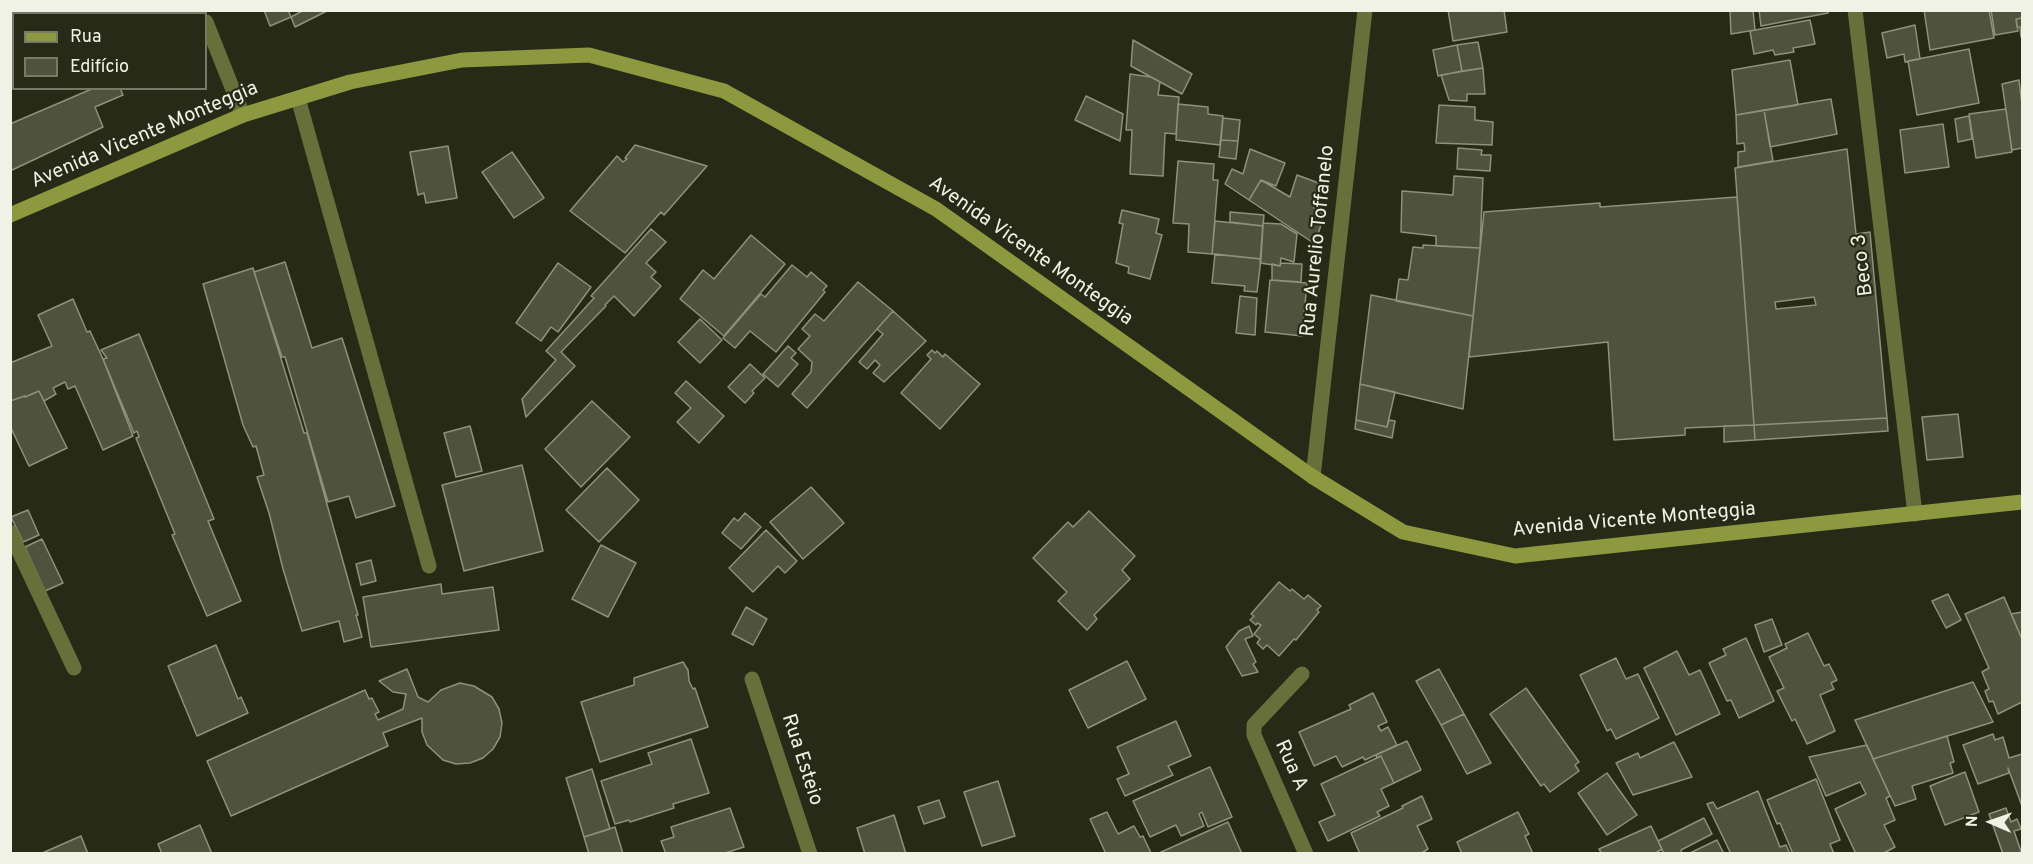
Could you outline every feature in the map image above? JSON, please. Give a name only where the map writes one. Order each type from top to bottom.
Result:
[{"type":"main road","name":"Avenida Vicente Monteggia","points":[[10,215],[243,115],[350,82],[462,60],[590,55],[724,92],[936,210],[1313,477],[1403,532],[1515,556],[2022,502]]},
{"type":"street","name":"Rua Aurelio Toffanelo","points":[[1313,477],[1365,10]]},
{"type":"street","name":"Beco 3","points":[[1855,10],[1915,514]]},
{"type":"street","points":[[207,25],[243,115]]},
{"type":"street","points":[[298,98],[429,566]]},
{"type":"street","points":[[10,532],[74,668]]},
{"type":"street","name":"Rua A","points":[[1302,674],[1254,725],[1254,735],[1306,854]]},
{"type":"street","name":"Rua Esteio","points":[[752,679],[810,854]]},
{"type":"building","points":[[264,10],[288,10],[291,17],[270,26]]},
{"type":"building","points":[[304,10],[329,10],[295,27],[291,17]]},
{"type":"building","points":[[1448,10],[1504,10],[1507,32],[1453,41]]},
{"type":"building","points":[[1730,10],[1753,10],[1755,30],[1731,34]]},
{"type":"building","points":[[1759,10],[1828,10],[1828,13],[1761,26]]},
{"type":"building","points":[[1924,10],[1989,10],[1994,38],[1930,50]]},
{"type":"building","points":[[1991,10],[2022,10],[2022,18],[2016,19],[2018,31],[1995,35]]},
{"type":"building","points":[[2022,18],[2022,37],[2021,37],[2016,19]]},
{"type":"building","points":[[1810,20],[1815,44],[1793,48],[1794,52],[1775,55],[1773,50],[1754,54],[1750,31]]},
{"type":"building","points":[[1915,25],[1920,59],[1905,62],[1904,54],[1887,58],[1882,33]]},
{"type":"building","points":[[1133,40],[1192,74],[1182,94],[1131,66]]},
{"type":"building","points":[[1478,42],[1483,68],[1462,71],[1457,45]]},
{"type":"building","points":[[1457,45],[1462,71],[1438,76],[1433,50]]},
{"type":"building","points":[[1969,49],[1979,103],[1917,115],[1908,61]]},
{"type":"building","points":[[1790,60],[1798,105],[1736,115],[1732,70]]},
{"type":"building","points":[[1483,68],[1485,94],[1467,94],[1467,101],[1449,100],[1441,75]]},
{"type":"building","points":[[1130,74],[1151,77],[1160,82],[1158,95],[1179,97],[1176,134],[1165,133],[1163,176],[1130,174],[1132,130],[1126,130]]},
{"type":"building","points":[[2019,80],[2022,105],[2022,148],[2012,150],[2002,84]]},
{"type":"building","points":[[89,90],[121,90],[123,95],[95,107],[103,127],[10,171],[10,124]]},
{"type":"building","points":[[1086,96],[1123,114],[1120,141],[1075,120]]},
{"type":"building","points":[[1831,99],[1837,134],[1770,147],[1764,110]]},
{"type":"building","points":[[1178,104],[1208,107],[1208,114],[1223,116],[1220,145],[1176,140]]},
{"type":"building","points":[[1439,105],[1475,107],[1475,120],[1493,122],[1492,145],[1436,143]]},
{"type":"building","points":[[2006,109],[2012,152],[1976,158],[1969,114]]},
{"type":"building","points":[[1764,110],[1773,161],[1738,167],[1738,152],[1745,151],[1744,143],[1737,144],[1736,115]]},
{"type":"building","points":[[1969,116],[1972,139],[1958,142],[1955,119]]},
{"type":"building","points":[[1223,118],[1240,120],[1238,141],[1221,140]]},
{"type":"building","points":[[1943,124],[1949,167],[1905,173],[1900,130]]},
{"type":"building","points":[[1221,140],[1238,141],[1236,159],[1219,157]]},
{"type":"building","points":[[635,145],[707,166],[664,215],[661,212],[625,253],[570,211],[617,156],[623,162]]},
{"type":"building","points":[[448,146],[457,198],[426,203],[424,193],[418,195],[410,152]]},
{"type":"building","points":[[1458,148],[1482,150],[1481,155],[1491,155],[1490,171],[1457,169]]},
{"type":"building","points":[[1250,149],[1285,163],[1276,186],[1261,180],[1249,200],[1225,184],[1232,169],[1243,174]]},
{"type":"building","points":[[1847,149],[1856,234],[1870,232],[1887,418],[1754,425],[1735,168]],"holes":[[[1814,297],[1816,305],[1776,309],[1775,302]]]},
{"type":"building","points":[[512,152],[544,198],[514,218],[482,172]]},
{"type":"building","points":[[1178,161],[1214,164],[1213,180],[1218,180],[1212,254],[1188,252],[1189,224],[1173,223]]},
{"type":"building","points":[[1297,175],[1324,185],[1314,208],[1324,215],[1315,244],[1249,200],[1261,180],[1290,197]]},
{"type":"building","points":[[1454,176],[1483,178],[1480,248],[1436,246],[1436,236],[1401,232],[1402,191],[1453,195]]},
{"type":"building","points":[[1737,197],[1754,425],[1685,428],[1685,435],[1614,440],[1608,342],[1469,357],[1484,212],[1600,203],[1600,207]]},
{"type":"building","points":[[1122,210],[1159,219],[1156,233],[1162,235],[1150,279],[1128,273],[1129,267],[1116,263],[1123,224],[1119,223]]},
{"type":"building","points":[[1230,212],[1264,215],[1263,226],[1230,222]]},
{"type":"building","points":[[1215,221],[1263,226],[1261,259],[1212,254]]},
{"type":"building","points":[[1263,223],[1281,224],[1297,234],[1294,262],[1281,258],[1280,266],[1260,263]]},
{"type":"building","points":[[651,229],[666,242],[646,263],[656,272],[651,277],[661,286],[634,316],[614,296],[561,352],[575,366],[526,417],[522,399],[556,360],[546,351],[594,298],[591,296]]},
{"type":"building","points":[[751,235],[785,264],[724,336],[680,299],[703,270],[714,279]]},
{"type":"building","points":[[1423,245],[1480,248],[1473,316],[1396,301],[1399,279],[1408,280],[1413,247],[1423,248]]},
{"type":"building","points":[[1215,254],[1261,259],[1257,292],[1244,291],[1245,286],[1212,283]]},
{"type":"building","points":[[285,262],[312,348],[342,338],[395,506],[356,518],[349,496],[328,502],[285,357],[282,357],[254,272]]},
{"type":"building","points":[[558,263],[591,287],[558,332],[551,327],[541,341],[516,323]]},
{"type":"building","points":[[1281,263],[1302,264],[1301,282],[1272,280],[1272,264],[1280,266]]},
{"type":"building","points":[[792,265],[807,277],[811,272],[827,286],[823,290],[825,292],[776,352],[750,331],[735,348],[723,338],[761,294],[765,297]]},
{"type":"building","points":[[253,268],[304,433],[307,433],[358,615],[356,615],[362,637],[344,642],[339,621],[302,631],[257,477],[264,475],[256,446],[253,447],[243,425],[203,284]]},
{"type":"building","points":[[1270,280],[1307,283],[1302,336],[1265,332]]},
{"type":"building","points":[[858,282],[893,311],[807,408],[792,394],[811,372],[812,362],[798,349],[810,336],[802,329],[815,314],[824,321]]},
{"type":"building","points":[[1371,295],[1473,316],[1463,409],[1360,384]]},
{"type":"building","points":[[1240,296],[1257,298],[1255,335],[1236,333]]},
{"type":"building","points":[[73,299],[87,332],[90,331],[103,359],[133,436],[103,450],[75,386],[68,389],[65,382],[53,388],[56,394],[44,401],[39,391],[10,401],[10,363],[52,346],[38,315]]},
{"type":"building","points":[[893,311],[926,341],[884,382],[873,373],[880,365],[875,360],[867,369],[859,362],[883,334],[877,329]]},
{"type":"building","points":[[700,319],[722,340],[700,363],[678,342]]},
{"type":"building","points":[[139,334],[214,519],[208,521],[241,601],[207,616],[172,535],[175,534],[136,438],[139,437],[137,431],[134,433],[103,359],[107,358],[101,350]]},
{"type":"building","points":[[788,346],[796,353],[791,358],[798,364],[778,387],[763,374]]},
{"type":"building","points":[[932,350],[935,353],[937,351],[943,357],[945,354],[980,384],[940,429],[901,393],[931,359],[927,355]]},
{"type":"building","points":[[750,364],[765,378],[752,391],[754,393],[745,403],[728,387]]},
{"type":"building","points":[[686,381],[724,416],[699,443],[677,422],[691,408],[675,393]]},
{"type":"building","points":[[1360,384],[1395,392],[1387,427],[1356,420]]},
{"type":"building","points":[[39,391],[67,448],[29,466],[10,426],[10,401]]},
{"type":"building","points":[[592,401],[630,437],[581,487],[545,449]]},
{"type":"building","points":[[1958,414],[1963,457],[1927,460],[1922,417]]},
{"type":"building","points":[[1887,418],[1888,431],[1755,440],[1754,425]]},
{"type":"building","points":[[1356,420],[1387,427],[1389,420],[1395,421],[1392,438],[1355,429]]},
{"type":"building","points":[[1754,425],[1755,440],[1724,442],[1724,426]]},
{"type":"building","points":[[470,426],[482,471],[456,477],[444,433]]},
{"type":"building","points":[[522,465],[543,551],[464,571],[442,485]]},
{"type":"building","points":[[607,468],[639,500],[599,542],[566,510]]},
{"type":"building","points":[[811,487],[844,523],[803,559],[770,522]]},
{"type":"building","points":[[28,510],[39,535],[23,542],[11,517]]},
{"type":"building","points":[[1089,511],[1135,556],[1122,570],[1130,579],[1094,615],[1097,619],[1087,630],[1058,601],[1067,592],[1033,558],[1068,522],[1073,527]]},
{"type":"building","points":[[745,513],[761,527],[741,549],[722,533],[734,518],[738,521]]},
{"type":"building","points":[[766,530],[797,561],[785,573],[778,566],[753,592],[729,568]]},
{"type":"building","points":[[42,539],[63,583],[45,591],[25,547]]},
{"type":"building","points":[[601,545],[636,563],[608,617],[572,599]]},
{"type":"building","points":[[371,560],[376,581],[361,585],[356,564]]},
{"type":"building","points":[[1279,582],[1304,599],[1308,595],[1321,606],[1317,610],[1319,612],[1296,640],[1294,639],[1279,656],[1267,645],[1263,649],[1257,643],[1260,639],[1254,634],[1261,625],[1257,623],[1256,625],[1250,620],[1254,616],[1251,614]]},
{"type":"building","points":[[441,584],[442,594],[493,587],[499,630],[371,647],[363,597]]},
{"type":"building","points":[[1948,594],[1961,620],[1946,628],[1932,601]]},
{"type":"building","points":[[2004,597],[2022,639],[2022,702],[1998,714],[1993,701],[1989,702],[1985,691],[1989,689],[1982,672],[1989,668],[1965,614]]},
{"type":"building","points":[[746,607],[767,619],[753,645],[732,634]]},
{"type":"building","points":[[2022,612],[2022,639],[2011,614]]},
{"type":"building","points":[[1772,619],[1782,645],[1764,652],[1755,625]]},
{"type":"building","points":[[1249,626],[1253,636],[1245,639],[1256,662],[1253,664],[1258,672],[1242,676],[1226,647],[1239,631]]},
{"type":"building","points":[[1808,633],[1824,666],[1829,664],[1837,680],[1831,683],[1834,689],[1820,695],[1835,731],[1807,744],[1795,719],[1792,721],[1777,691],[1784,688],[1769,657],[1787,648],[1785,644]]},
{"type":"building","points":[[1746,638],[1774,701],[1739,718],[1731,700],[1727,701],[1709,663],[1726,655],[1723,649]]},
{"type":"building","points":[[216,645],[238,699],[241,697],[248,713],[197,736],[168,666]]},
{"type":"building","points":[[1677,651],[1689,675],[1700,670],[1720,714],[1676,735],[1644,668]]},
{"type":"building","points":[[1616,658],[1626,679],[1638,674],[1659,718],[1616,739],[1611,729],[1607,731],[1580,675]]},
{"type":"building","points":[[1127,661],[1146,699],[1088,728],[1069,690]]},
{"type":"building","points":[[683,662],[688,670],[689,681],[693,689],[695,688],[708,727],[600,762],[581,702],[634,685],[634,678]]},
{"type":"building","points":[[407,669],[418,697],[428,702],[441,690],[460,683],[474,686],[492,697],[499,709],[502,723],[500,737],[493,749],[483,758],[470,763],[456,764],[443,760],[427,745],[422,732],[422,718],[383,733],[388,746],[231,816],[207,761],[365,690],[379,712],[375,714],[378,720],[403,709],[406,694],[393,692],[379,681]]},
{"type":"building","points":[[1439,669],[1464,714],[1441,725],[1416,681]]},
{"type":"building","points":[[1973,682],[1993,722],[1873,759],[1855,720]]},
{"type":"building","points":[[1526,688],[1579,762],[1575,765],[1579,771],[1550,792],[1544,784],[1541,786],[1490,714]]},
{"type":"building","points":[[1373,693],[1387,722],[1378,726],[1381,731],[1388,727],[1397,745],[1365,760],[1363,757],[1342,767],[1336,756],[1314,766],[1299,732],[1351,709],[1349,705]]},
{"type":"building","points":[[1464,714],[1491,763],[1467,774],[1441,725]]},
{"type":"building","points":[[1176,721],[1191,756],[1168,766],[1173,775],[1125,796],[1117,779],[1129,774],[1117,747]]},
{"type":"building","points":[[1993,734],[1995,740],[2003,737],[2009,758],[2022,754],[2022,806],[2008,768],[2009,773],[1978,784],[1963,745]]},
{"type":"building","points":[[1947,736],[1954,762],[1950,763],[1953,773],[1912,786],[1916,799],[1895,806],[1873,759]]},
{"type":"building","points":[[691,739],[709,793],[673,804],[674,808],[630,822],[629,820],[615,824],[601,781],[652,764],[648,753]]},
{"type":"building","points":[[1407,741],[1421,770],[1394,783],[1381,756],[1377,758],[1376,755]]},
{"type":"building","points":[[1674,742],[1692,777],[1633,795],[1616,763],[1638,753],[1640,758]]},
{"type":"building","points":[[1867,745],[1890,796],[1886,798],[1895,820],[1884,825],[1895,847],[1882,854],[1856,854],[1835,809],[1866,794],[1860,782],[1826,796],[1809,757]]},
{"type":"building","points":[[1381,756],[1394,783],[1381,789],[1389,806],[1377,812],[1380,816],[1328,841],[1319,822],[1335,815],[1321,784]]},
{"type":"building","points":[[1210,767],[1232,817],[1208,827],[1202,812],[1199,814],[1204,826],[1181,836],[1176,825],[1150,837],[1133,801]]},
{"type":"building","points":[[592,769],[610,829],[584,837],[566,778]]},
{"type":"building","points":[[1965,772],[1979,812],[1945,825],[1930,786]]},
{"type":"building","points":[[1607,773],[1637,815],[1607,835],[1578,793]]},
{"type":"building","points":[[1816,779],[1840,840],[1830,844],[1834,854],[1793,854],[1767,800]]},
{"type":"building","points":[[998,781],[1015,836],[982,846],[964,792]]},
{"type":"building","points":[[1758,791],[1780,847],[1786,845],[1790,854],[1731,854],[1707,804],[1713,802],[1717,809]]},
{"type":"building","points":[[1422,796],[1432,819],[1417,826],[1428,849],[1420,854],[1360,854],[1351,833],[1403,808],[1402,806]]},
{"type":"building","points":[[939,800],[945,817],[924,824],[918,807]]},
{"type":"building","points":[[730,808],[744,847],[722,854],[666,854],[661,841],[674,837],[671,827]]},
{"type":"building","points":[[2006,808],[2011,822],[2017,819],[2021,829],[2014,831],[2022,854],[2003,854],[1989,814]]},
{"type":"building","points":[[1107,812],[1118,834],[1134,826],[1140,837],[1143,836],[1151,853],[1106,854],[1090,819]]},
{"type":"building","points":[[1518,812],[1529,834],[1525,836],[1533,854],[1462,854],[1457,842]]},
{"type":"building","points":[[894,815],[906,854],[865,854],[857,828]]},
{"type":"building","points":[[1704,818],[1712,834],[1681,850],[1682,854],[1664,854],[1658,841]]},
{"type":"building","points":[[1228,822],[1242,854],[1159,854],[1159,853]]},
{"type":"building","points":[[200,825],[212,854],[162,854],[158,844]]},
{"type":"building","points":[[1651,826],[1662,849],[1654,854],[1602,854],[1599,849]]},
{"type":"building","points":[[615,827],[623,854],[589,854],[584,837]]},
{"type":"building","points":[[81,836],[88,854],[40,854]]},
{"type":"building","points":[[1717,840],[1724,854],[1688,854]]}]
